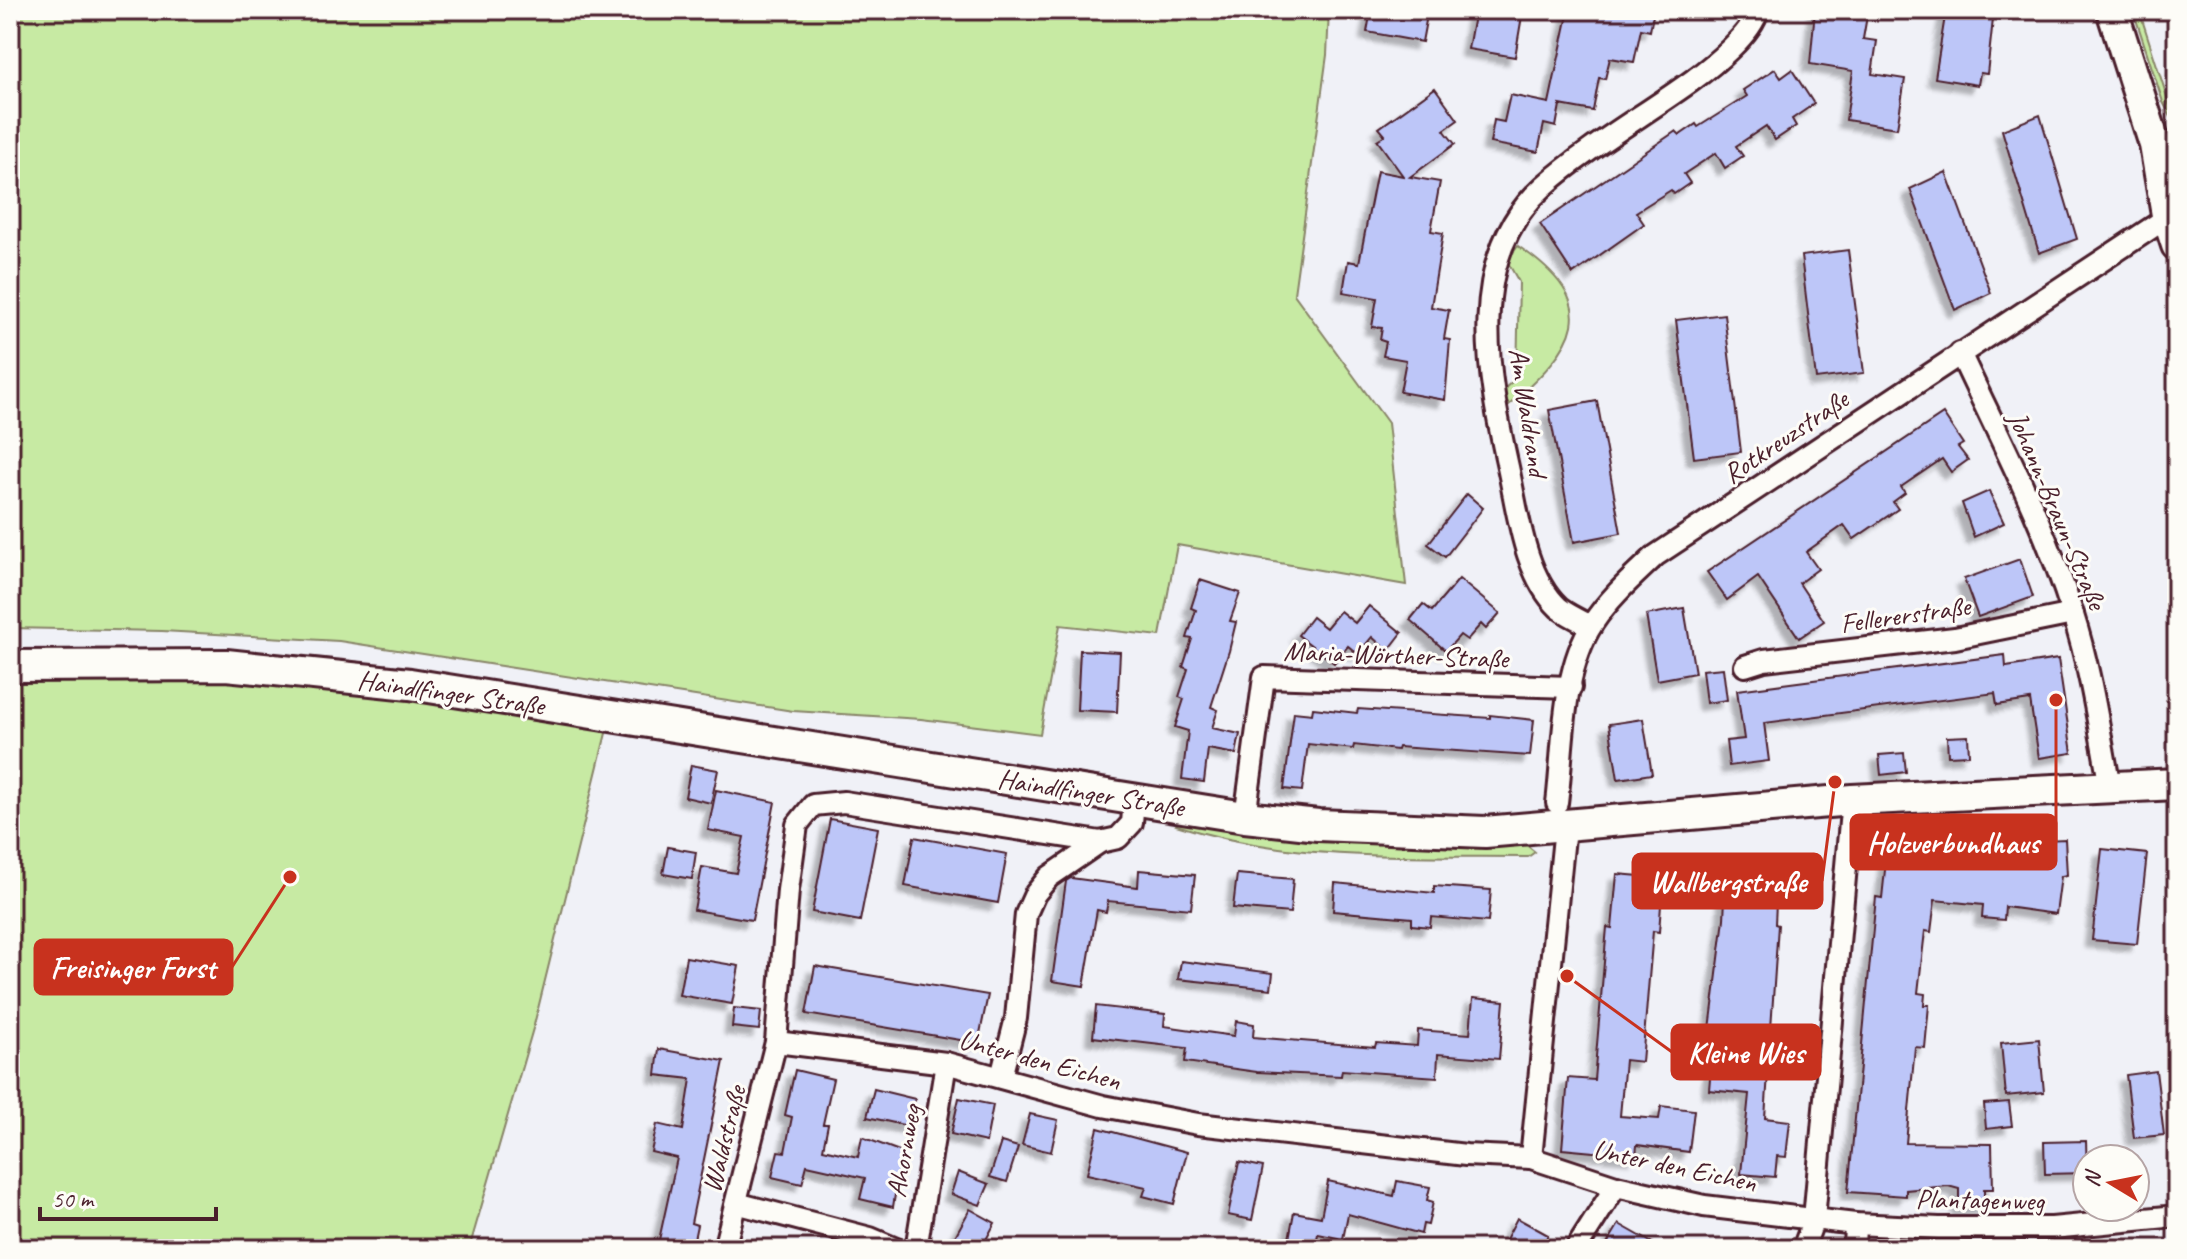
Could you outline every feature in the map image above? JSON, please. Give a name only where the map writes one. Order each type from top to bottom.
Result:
[{"type":"street","name":"Am Waldrand","points":[[1591,626],[1560,608],[1543,587],[1519,516],[1494,409],[1489,369],[1488,308],[1495,271],[1512,225],[1543,187],[1718,62],[1758,10]]},
{"type":"street","points":[[2112,10],[2155,145],[2177,245]]},
{"type":"street","name":"Rotkreuzstraße","points":[[1531,1158],[1571,687],[1591,626],[1611,598],[1655,556],[1960,353],[2134,243],[2172,213]]},
{"type":"street","name":"Johann-Braun-Straße","points":[[1960,353],[2048,543],[2073,614],[2094,695],[2110,787]]},
{"type":"street","name":"Fellererstraße","points":[[1745,666],[1764,660],[1955,638],[2073,614]]},
{"type":"street","name":"Haindlfinger Straße","points":[[10,666],[226,665],[410,684],[1245,817],[1442,832],[1561,815],[2177,784]]},
{"type":"street","name":"Maria-Wörther-Straße","points":[[1245,817],[1264,677],[1571,687]]},
{"type":"street","points":[[776,1042],[797,825],[813,805],[844,802],[1100,842],[1118,838],[1132,823],[1134,799]]},
{"type":"street","points":[[1803,1249],[1814,1219],[1852,800]]},
{"type":"street","points":[[1001,1077],[1016,1018],[1026,914],[1035,894],[1049,877],[1100,842]]},
{"type":"street","name":"Unter den Eichen","points":[[776,1042],[946,1063],[1103,1106],[1198,1124],[1466,1155],[1531,1158],[1616,1186],[1704,1206],[1814,1219]]},
{"type":"street","name":"Waldstraße","points":[[724,1249],[776,1042]]},
{"type":"street","name":"Ahornweg","points":[[916,1249],[946,1063]]},
{"type":"street","points":[[1576,1249],[1616,1186]]},
{"type":"street","points":[[736,1203],[870,1238],[896,1249]]},
{"type":"street","name":"Plantagenweg","points":[[1814,1219],[1855,1224],[2052,1228],[2177,1216]]},
{"type":"street","points":[[1854,1249],[1855,1224]]},
{"type":"green space","points":[[10,10],[1329,10],[1327,55],[1294,294],[1388,423],[1406,585],[1177,545],[1160,636],[1060,625],[1040,734],[921,719],[793,711],[339,641],[162,631],[10,628]]},
{"type":"green space","points":[[2133,10],[2139,10],[2177,128],[2163,102]]},
{"type":"green space","points":[[1518,246],[1546,268],[1563,288],[1572,307],[1572,326],[1565,344],[1551,363],[1509,405],[1502,391],[1517,377],[1519,282],[1507,261]]},
{"type":"green space","points":[[10,680],[276,681],[415,696],[607,729],[534,1025],[469,1249],[10,1249]]},
{"type":"green space","points":[[1181,820],[1524,843],[1535,852],[1528,857],[1439,857],[1306,851],[1219,837],[1176,825]]},
{"type":"building","points":[[1371,10],[1428,10],[1422,42],[1367,32]]},
{"type":"building","points":[[1475,10],[1523,10],[1515,57],[1468,49]]},
{"type":"building","points":[[1569,10],[1654,10],[1650,31],[1641,29],[1634,62],[1610,58],[1605,79],[1599,78],[1593,111],[1560,105],[1556,127],[1544,124],[1538,152],[1490,143],[1494,120],[1504,122],[1510,95],[1549,103]]},
{"type":"building","points":[[1815,10],[1868,10],[1863,39],[1877,41],[1872,74],[1905,79],[1897,128],[1846,120],[1853,71],[1810,64]]},
{"type":"building","points":[[1946,10],[1994,10],[1987,74],[1980,73],[1978,85],[1935,78]]},
{"type":"building","points":[[1775,69],[1781,78],[1792,70],[1814,104],[1792,119],[1796,126],[1775,140],[1766,126],[1736,146],[1743,156],[1725,168],[1716,153],[1684,174],[1690,183],[1674,194],[1671,190],[1636,212],[1644,224],[1573,274],[1540,224],[1676,131],[1680,135],[1696,124],[1698,127],[1747,96],[1743,90]]},
{"type":"building","points":[[1435,88],[1458,120],[1444,130],[1455,144],[1410,177],[1440,182],[1431,231],[1443,233],[1431,307],[1449,310],[1444,339],[1450,340],[1445,400],[1400,392],[1406,360],[1383,356],[1386,342],[1380,340],[1382,328],[1372,327],[1377,298],[1343,292],[1348,261],[1359,263],[1377,171],[1403,176],[1377,140],[1385,135],[1379,128]]},
{"type":"building","points":[[2040,115],[2077,239],[2039,253],[2002,130]]},
{"type":"building","points":[[1946,172],[1991,293],[1955,310],[1910,189]]},
{"type":"building","points":[[1848,250],[1864,373],[1816,379],[1801,256]]},
{"type":"building","points":[[1724,314],[1741,452],[1694,458],[1676,320]]},
{"type":"building","points":[[1597,401],[1621,533],[1574,542],[1549,410]]},
{"type":"building","points":[[1943,414],[1963,444],[1958,447],[1968,460],[1951,472],[1942,459],[1901,487],[1905,493],[1893,502],[1898,509],[1854,539],[1844,525],[1806,552],[1818,569],[1799,583],[1824,621],[1799,638],[1758,577],[1727,600],[1707,572]]},
{"type":"building","points":[[1989,491],[2004,523],[1974,537],[1962,503]]},
{"type":"building","points":[[1467,494],[1483,508],[1445,557],[1428,544]]},
{"type":"building","points":[[2020,559],[2033,597],[1978,617],[1964,579]]},
{"type":"building","points":[[1459,579],[1500,613],[1486,629],[1481,624],[1467,640],[1460,635],[1446,651],[1410,620],[1423,604],[1432,611]]},
{"type":"building","points":[[1200,580],[1240,593],[1230,621],[1236,622],[1229,651],[1211,707],[1218,710],[1212,728],[1240,734],[1236,754],[1208,749],[1204,782],[1182,779],[1188,731],[1175,727],[1184,699],[1179,697],[1188,669],[1183,667],[1192,639],[1187,638],[1196,610],[1191,608]]},
{"type":"building","points":[[1369,606],[1402,633],[1388,651],[1372,637],[1358,654],[1348,646],[1334,663],[1298,635],[1312,617],[1326,628],[1340,611],[1355,623]]},
{"type":"building","points":[[1684,608],[1695,673],[1657,680],[1646,615]]},
{"type":"building","points":[[1080,650],[1120,652],[1117,712],[1077,710]]},
{"type":"building","points":[[2005,655],[2006,667],[2058,659],[2072,753],[2039,758],[2030,700],[1997,705],[1995,693],[1764,723],[1769,761],[1729,766],[1726,741],[1744,739],[1737,690]]},
{"type":"building","points":[[1723,668],[1727,700],[1706,703],[1702,670]]},
{"type":"building","points":[[1313,708],[1357,713],[1358,709],[1490,718],[1490,715],[1534,720],[1530,756],[1354,745],[1353,749],[1308,744],[1302,791],[1284,789],[1294,712],[1312,714]]},
{"type":"building","points":[[1643,719],[1652,774],[1618,779],[1609,724]]},
{"type":"building","points":[[1968,736],[1969,755],[1948,756],[1947,737]]},
{"type":"building","points":[[1904,753],[1906,772],[1881,775],[1879,755]]},
{"type":"building","points":[[691,765],[718,770],[711,803],[685,797]]},
{"type":"building","points":[[716,790],[775,802],[752,920],[694,910],[702,867],[736,873],[744,837],[708,830]]},
{"type":"building","points":[[830,819],[878,828],[860,921],[812,912]]},
{"type":"building","points":[[914,837],[1007,854],[998,903],[905,886]]},
{"type":"building","points":[[2065,839],[2067,875],[2061,876],[2056,914],[2005,907],[2004,920],[1982,918],[1983,905],[1935,900],[1931,932],[1925,931],[1918,993],[1925,994],[1924,1005],[1929,1005],[1925,1048],[1915,1047],[1906,1143],[1992,1144],[1993,1189],[1984,1189],[1984,1207],[1959,1208],[1959,1189],[1948,1186],[1906,1190],[1906,1196],[1848,1192],[1876,897],[1882,898],[1887,851],[1969,859],[1970,846],[2006,849],[2005,842]]},
{"type":"building","points":[[668,847],[696,852],[692,879],[663,874]]},
{"type":"building","points":[[2102,849],[2147,854],[2137,944],[2092,940]]},
{"type":"building","points":[[1727,857],[1778,860],[1775,924],[1778,925],[1765,1118],[1790,1121],[1786,1157],[1777,1156],[1775,1177],[1741,1174],[1749,1094],[1709,1090],[1714,1029],[1710,1029],[1724,919]]},
{"type":"building","points":[[1139,870],[1195,875],[1191,909],[1108,901],[1106,912],[1097,910],[1084,986],[1052,981],[1066,881],[1071,878],[1138,887]]},
{"type":"building","points":[[1237,874],[1293,879],[1290,913],[1233,908]]},
{"type":"building","points":[[1617,874],[1663,878],[1659,932],[1653,931],[1642,1062],[1625,1060],[1620,1116],[1659,1119],[1661,1106],[1694,1110],[1689,1152],[1637,1145],[1636,1156],[1562,1149],[1568,1078],[1594,1080],[1607,927],[1612,928]]},
{"type":"building","points":[[1335,883],[1434,893],[1434,886],[1491,890],[1488,922],[1431,917],[1430,927],[1412,925],[1412,918],[1333,911]]},
{"type":"building","points":[[686,957],[739,966],[732,1004],[679,995]]},
{"type":"building","points":[[1181,961],[1273,973],[1271,989],[1178,979]]},
{"type":"building","points":[[815,966],[988,995],[978,1043],[806,1014]]},
{"type":"building","points":[[1473,998],[1504,1001],[1499,1059],[1438,1054],[1437,1077],[1342,1070],[1341,1076],[1257,1072],[1185,1062],[1187,1048],[1093,1037],[1096,1006],[1165,1014],[1164,1026],[1234,1036],[1236,1021],[1254,1024],[1253,1037],[1375,1047],[1376,1043],[1417,1046],[1418,1030],[1470,1034]]},
{"type":"building","points":[[734,1008],[761,1011],[759,1030],[732,1027]]},
{"type":"building","points":[[2039,1039],[2044,1092],[2006,1096],[2001,1043]]},
{"type":"building","points":[[659,1049],[724,1061],[691,1223],[697,1225],[692,1249],[657,1249],[677,1158],[651,1152],[657,1124],[683,1130],[691,1079],[656,1075]]},
{"type":"building","points":[[795,1070],[833,1079],[823,1124],[828,1124],[823,1149],[858,1157],[862,1137],[902,1152],[893,1207],[860,1199],[865,1178],[807,1165],[802,1184],[772,1177],[778,1151],[785,1152],[792,1117],[785,1115]]},
{"type":"building","points":[[2156,1071],[2164,1135],[2134,1138],[2126,1075]]},
{"type":"building","points":[[874,1089],[915,1099],[908,1126],[867,1117]]},
{"type":"building","points":[[959,1098],[993,1105],[986,1142],[951,1134]]},
{"type":"building","points":[[2009,1102],[2012,1126],[1986,1129],[1984,1104]]},
{"type":"building","points":[[1030,1114],[1058,1120],[1051,1152],[1022,1145]]},
{"type":"building","points":[[1098,1128],[1187,1152],[1174,1204],[1143,1196],[1146,1187],[1087,1174]]},
{"type":"building","points":[[1001,1142],[1018,1147],[1007,1182],[990,1177]]},
{"type":"building","points":[[2044,1142],[2086,1143],[2071,1143],[2071,1173],[2045,1174]]},
{"type":"building","points":[[1239,1162],[1263,1167],[1252,1220],[1228,1215]]},
{"type":"building","points":[[958,1172],[989,1184],[980,1205],[951,1194]]},
{"type":"building","points":[[1328,1181],[1394,1196],[1397,1181],[1430,1187],[1427,1200],[1433,1202],[1428,1225],[1423,1224],[1421,1234],[1348,1214],[1343,1239],[1318,1234],[1316,1244],[1289,1239],[1294,1212],[1321,1217]]},
{"type":"building","points":[[970,1209],[995,1223],[981,1249],[948,1249]]},
{"type":"building","points":[[1517,1218],[1548,1235],[1540,1249],[1501,1249]]},
{"type":"building","points":[[1619,1224],[1663,1249],[1604,1249]]},
{"type":"place","name":"Holzverbundhaus","points":[[2056,700]]},
{"type":"place","name":"Wallbergstraße","points":[[1835,782]]},
{"type":"place","name":"Freisinger Forst","points":[[290,877]]},
{"type":"place","name":"Kleine Wies","points":[[1567,976]]}]
